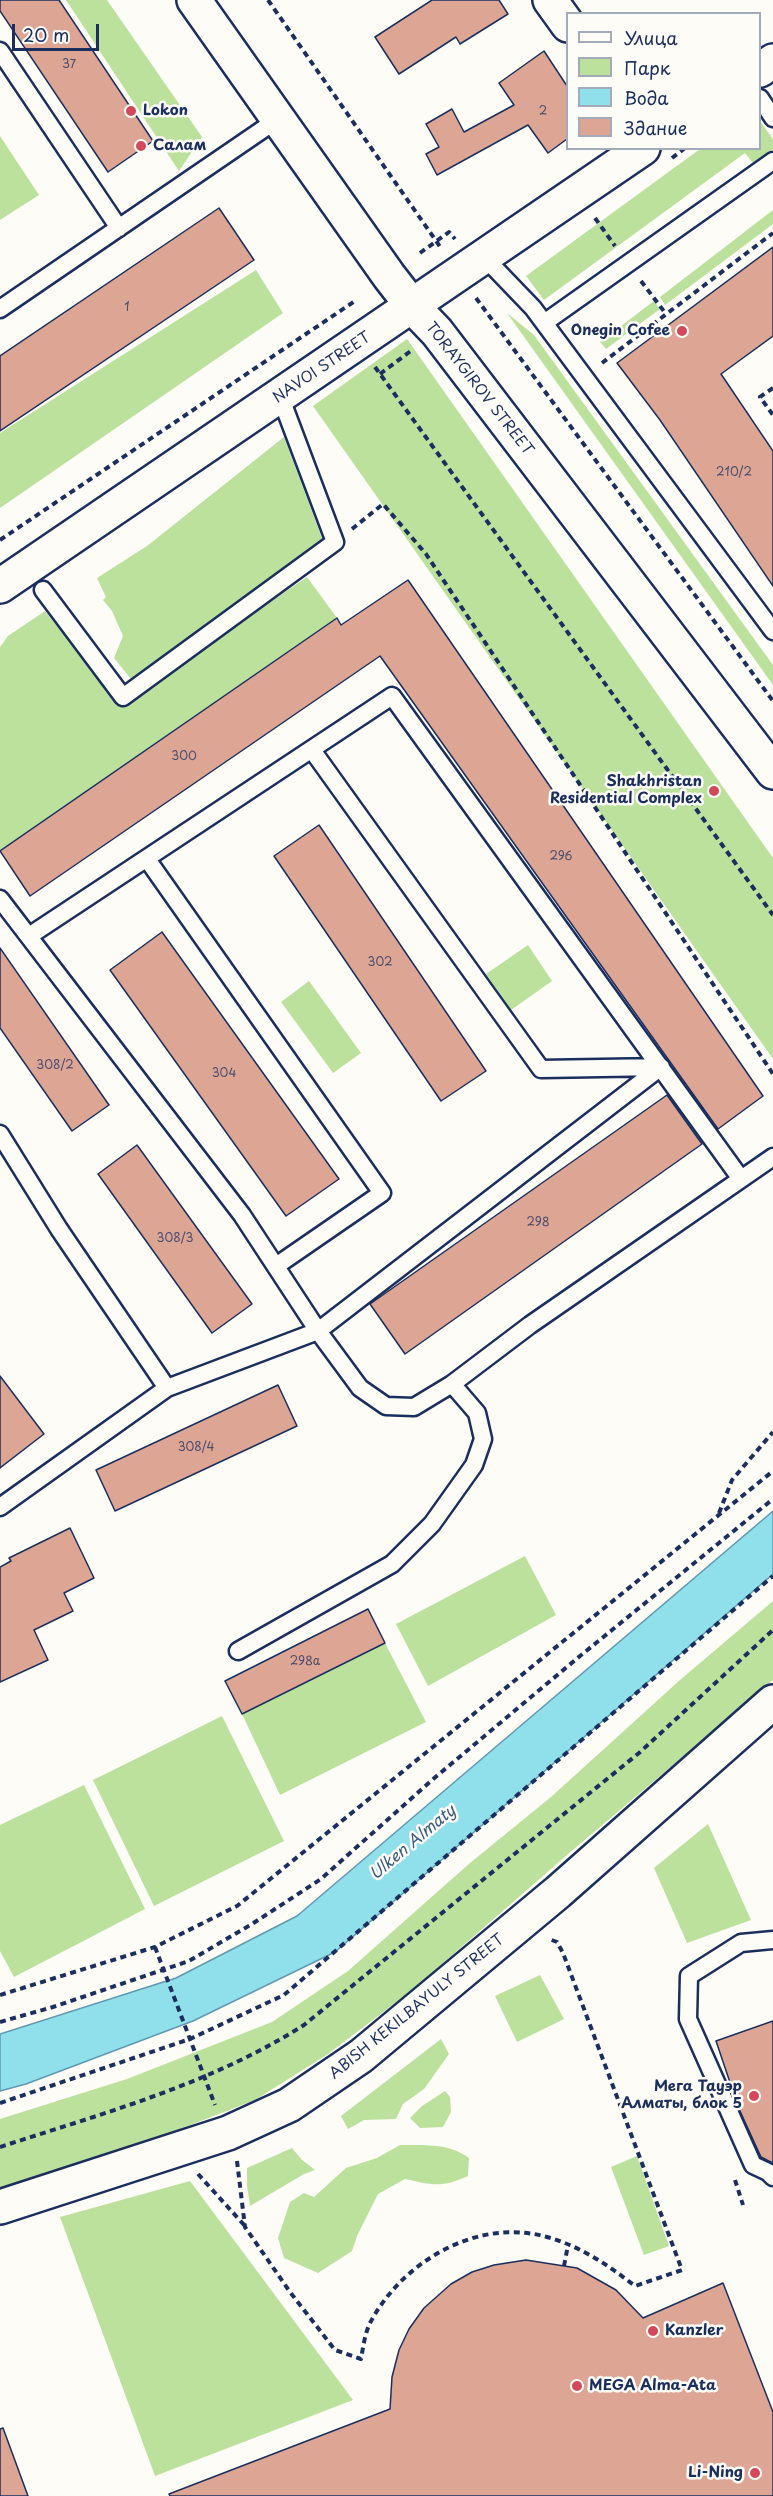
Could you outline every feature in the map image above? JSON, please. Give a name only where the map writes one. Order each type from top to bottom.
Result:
[{"type":"street","name":"TORAYGIROV STREET","points":[[194,0],[413,307],[437,332],[773,772]]},
{"type":"street","points":[[550,0],[566,24]]},
{"type":"street","name":"NAVOI STREET","points":[[3,579],[413,307],[640,150]]},
{"type":"street","name":"ABISH KEKILBAYULY STREET","points":[[0,2207],[228,2133],[289,2106],[361,2056],[549,1900],[773,1702]]},
{"type":"lane","points":[[0,51],[119,228]]},
{"type":"lane","points":[[761,101],[773,118]]},
{"type":"lane","points":[[0,309],[278,119]]},
{"type":"lane","points":[[544,323],[773,161]]},
{"type":"lane","points":[[484,257],[544,323],[773,631]]},
{"type":"lane","points":[[43,590],[123,697],[335,542],[280,396]]},
{"type":"lane","points":[[29,936],[392,696],[741,1179]]},
{"type":"lane","points":[[312,750],[541,1069],[661,1067]]},
{"type":"lane","points":[[147,859],[382,1193],[276,1266]]},
{"type":"lane","points":[[0,899],[242,1215],[318,1330],[360,1388],[386,1406],[414,1407],[452,1384],[530,1325],[773,1157]]},
{"type":"lane","points":[[2,1501],[167,1388],[318,1330],[661,1067]]},
{"type":"lane","points":[[0,1134],[59,1229],[167,1388]]},
{"type":"lane","points":[[238,1651],[392,1564],[432,1524],[474,1465],[483,1439],[477,1413],[452,1384]]},
{"type":"lane","points":[[773,1940],[741,1943],[689,1976],[688,2019],[753,2165],[773,2177]]},
{"type":"path","points":[[268,0],[436,241]]},
{"type":"path","points":[[420,253],[449,232]]},
{"type":"path","points":[[584,376],[773,233]]},
{"type":"path","points":[[477,300],[773,701]]},
{"type":"path","points":[[0,540],[355,301]]},
{"type":"path","points":[[380,374],[420,344]]},
{"type":"path","points":[[371,362],[773,915]]},
{"type":"path","points":[[773,388],[760,397],[773,415]]},
{"type":"path","points":[[335,542],[383,504],[426,554],[773,1074]]},
{"type":"path","points":[[718,1515],[732,1480],[773,1432]]},
{"type":"path","points":[[0,1995],[155,1947],[237,1906],[773,1471]]},
{"type":"path","points":[[0,2022],[163,1972],[252,1924],[321,1879],[449,1766],[773,1499]]},
{"type":"path","points":[[0,2103],[190,2039],[284,1995],[773,1576]]},
{"type":"path","points":[[0,2147],[131,2105],[204,2077],[269,2047],[304,2025],[639,1753],[773,1630]]},
{"type":"path","points":[[193,2169],[245,2227],[290,2292],[335,2350],[361,2359],[369,2325],[387,2296],[411,2271],[445,2248],[477,2238],[507,2232],[545,2236],[580,2249],[635,2286],[682,2270],[563,1953],[557,1942],[551,1939],[544,1940]]},
{"type":"path","points":[[155,1947],[219,2114]]},
{"type":"path","points":[[237,2154],[245,2227]]},
{"type":"path","points":[[732,2171],[743,2205]]},
{"type":"path","points":[[564,2266],[568,2245]]},
{"type":"green space","points":[[66,0],[107,0],[202,137],[179,171]]},
{"type":"green space","points":[[761,122],[773,139],[773,149],[753,163],[745,153],[544,300],[526,276],[699,150],[761,150]]},
{"type":"green space","points":[[0,136],[39,195],[0,220]]},
{"type":"green space","points":[[773,210],[773,224],[665,305],[660,297]]},
{"type":"green space","points":[[256,270],[283,313],[0,508],[0,433]]},
{"type":"green space","points":[[654,301],[660,309],[606,349],[600,342]]},
{"type":"green space","points":[[507,313],[534,335],[773,665],[773,685]]},
{"type":"green space","points":[[407,339],[773,858],[773,1059],[313,406]]},
{"type":"green space","points":[[284,437],[323,541],[131,679],[114,658],[123,636],[112,611],[103,600],[106,597],[97,578],[147,546]]},
{"type":"green space","points":[[307,577],[337,618],[0,850],[0,647],[8,636],[45,611],[120,704]]},
{"type":"green space","points":[[528,945],[552,981],[511,1010],[486,974]]},
{"type":"green space","points":[[309,981],[361,1053],[333,1073],[281,1002]]},
{"type":"green space","points":[[525,1556],[556,1615],[428,1686],[396,1624]]},
{"type":"green space","points":[[773,1601],[773,1680],[411,1991],[328,2054],[255,2100],[162,2136],[0,2188],[0,2119],[127,2079],[272,2022],[348,1971],[470,1863],[551,1797],[680,1680]]},
{"type":"green space","points":[[385,1643],[426,1722],[280,1795],[242,1714]]},
{"type":"green space","points":[[222,1716],[284,1841],[154,1906],[93,1780]]},
{"type":"green space","points":[[84,1785],[145,1909],[14,1977],[0,1951],[0,1825]]},
{"type":"green space","points":[[708,1824],[751,1920],[687,1943],[654,1868]]},
{"type":"green space","points":[[540,1975],[564,2019],[517,2042],[495,1996]]},
{"type":"green space","points":[[441,2039],[449,2054],[424,2089],[403,2104],[396,2119],[364,2120],[348,2129],[341,2116]]},
{"type":"green space","points":[[445,2091],[450,2097],[451,2112],[443,2127],[420,2128],[410,2118],[422,2106]]},
{"type":"green space","points":[[400,2145],[445,2147],[462,2153],[469,2158],[468,2176],[444,2184],[405,2179],[378,2194],[352,2251],[318,2273],[284,2258],[278,2238],[290,2202],[304,2193],[314,2197],[346,2168],[377,2158]]},
{"type":"green space","points":[[292,2148],[315,2170],[304,2174],[250,2206],[247,2168]]},
{"type":"green space","points":[[637,2156],[669,2246],[644,2255],[611,2167]]},
{"type":"green space","points":[[190,2181],[353,2400],[155,2476],[60,2217]]},
{"type":"water","name":"Ulken Almaty","points":[[773,1511],[773,1574],[335,1952],[193,2021],[26,2084],[0,2091],[0,2034],[176,1978],[297,1916]]},
{"type":"building","points":[[0,0],[59,0],[153,141],[108,172],[0,11]]},
{"type":"building","points":[[432,0],[499,0],[508,14],[460,44],[456,37],[399,74],[375,37]]},
{"type":"building","points":[[544,51],[566,84],[566,140],[548,153],[528,125],[437,175],[426,154],[439,147],[426,124],[452,109],[464,132],[514,105],[499,83]]},
{"type":"building","points":[[219,208],[254,260],[0,431],[0,356]]},
{"type":"building","points":[[773,247],[773,336],[721,374],[773,451],[773,586],[660,420],[617,363]]},
{"type":"building","points":[[408,580],[763,1096],[718,1129],[380,656],[30,896],[0,851],[337,618],[341,625]]},
{"type":"building","points":[[319,825],[486,1071],[441,1101],[274,856]]},
{"type":"building","points":[[162,932],[339,1179],[286,1216],[110,970]]},
{"type":"building","points":[[0,948],[109,1105],[72,1131],[0,1028]]},
{"type":"building","points":[[667,1095],[702,1144],[405,1354],[370,1304]]},
{"type":"building","points":[[137,1145],[252,1304],[212,1333],[98,1174]]},
{"type":"building","points":[[0,1376],[44,1434],[0,1468]]},
{"type":"building","points":[[278,1385],[297,1426],[115,1511],[96,1470]]},
{"type":"building","points":[[70,1528],[94,1578],[64,1593],[73,1611],[34,1630],[48,1660],[0,1682],[0,1567],[11,1561],[9,1558]]},
{"type":"building","points":[[368,1609],[385,1643],[242,1714],[225,1681]]},
{"type":"building","name":"Мега Тауэр Алматы, блок 5","points":[[773,2021],[773,2163],[761,2157],[739,2109],[716,2041]]},
{"type":"building","name":"MEGA Alma-Ata","points":[[526,2260],[577,2268],[616,2290],[643,2318],[723,2283],[773,2412],[773,2496],[170,2496],[169,2494],[390,2409],[392,2377],[399,2350],[409,2329],[424,2308],[451,2284],[472,2272],[494,2265]]},
{"type":"building","points":[[3,2428],[28,2496],[0,2496],[0,2429]]},
{"type":"place","name":"Lokon","points":[[131,111]]},
{"type":"place","name":"Салам","points":[[141,146]]},
{"type":"place","name":"Onegin Cofee","points":[[682,331]]},
{"type":"place","name":"Shakhristan Residential Complex","points":[[714,791]]},
{"type":"place","name":"Мега Тауэр Алматы, блок 5","points":[[754,2096]]},
{"type":"place","name":"Kanzler","points":[[653,2331]]},
{"type":"place","name":"MEGA Alma-Ata","points":[[577,2386]]},
{"type":"place","name":"Li-Ning","points":[[755,2473]]}]
